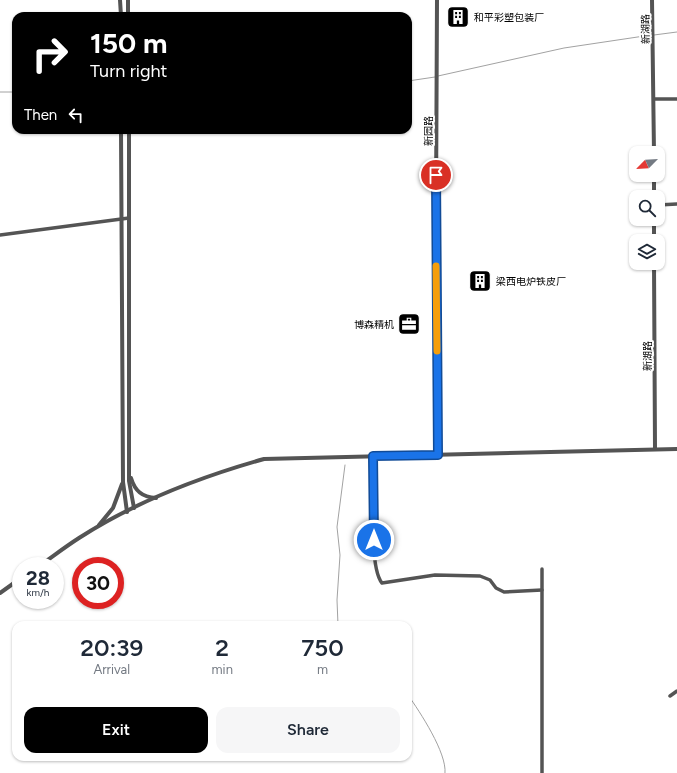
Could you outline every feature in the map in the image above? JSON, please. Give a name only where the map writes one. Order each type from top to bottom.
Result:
[{"type":"street","points":[[120,0],[121,12]]},
{"type":"street","points":[[128,0],[128,12]]},
{"type":"street","name":"新园路","points":[[437,0],[438,455]]},
{"type":"street","name":"新湖路","points":[[652,0],[655,99],[654,146]]},
{"type":"street","points":[[655,99],[677,99]]},
{"type":"street","points":[[121,134],[123,482],[127,512]]},
{"type":"street","points":[[129,134],[129,472],[134,508]]},
{"type":"street","points":[[665,205],[677,204]]},
{"type":"street","points":[[0,235],[129,218]]},
{"type":"street","name":"新湖路","points":[[654,270],[655,449]]},
{"type":"street","points":[[53,557],[95,529],[134,508],[226,470],[264,459],[677,448]]},
{"type":"street","points":[[373,456],[374,540],[377,577],[382,582],[435,575],[480,576],[490,580],[496,588],[504,592],[542,590]]},
{"type":"street","points":[[123,470],[129,472],[138,492],[143,496],[156,498]]},
{"type":"street","points":[[95,529],[113,508],[123,482]]},
{"type":"street","points":[[542,569],[542,773]]},
{"type":"street","points":[[0,593],[12,584]]},
{"type":"street","points":[[670,696],[677,691]]},
{"type":"waterway","points":[[654,35],[677,32]]},
{"type":"waterway","points":[[438,76],[564,48],[651,35]]},
{"type":"waterway","points":[[412,80],[435,77]]},
{"type":"waterway","points":[[0,92],[12,92]]},
{"type":"waterway","points":[[338,621],[337,600],[340,555],[337,527],[345,465]]},
{"type":"waterway","points":[[412,701],[432,733],[442,755],[445,773]]},
{"type":"slow traffic","points":[[436,266],[437,351]]},
{"type":"place","name":"和平彩塑包装厂","points":[[458,17]]},
{"type":"place","name":"梁西电炉铁皮厂","points":[[480,281]]},
{"type":"place","name":"博森精机","points":[[409,324]]},
{"type":"route","points":[[374,540],[373,456],[438,455],[436,175]]}]
